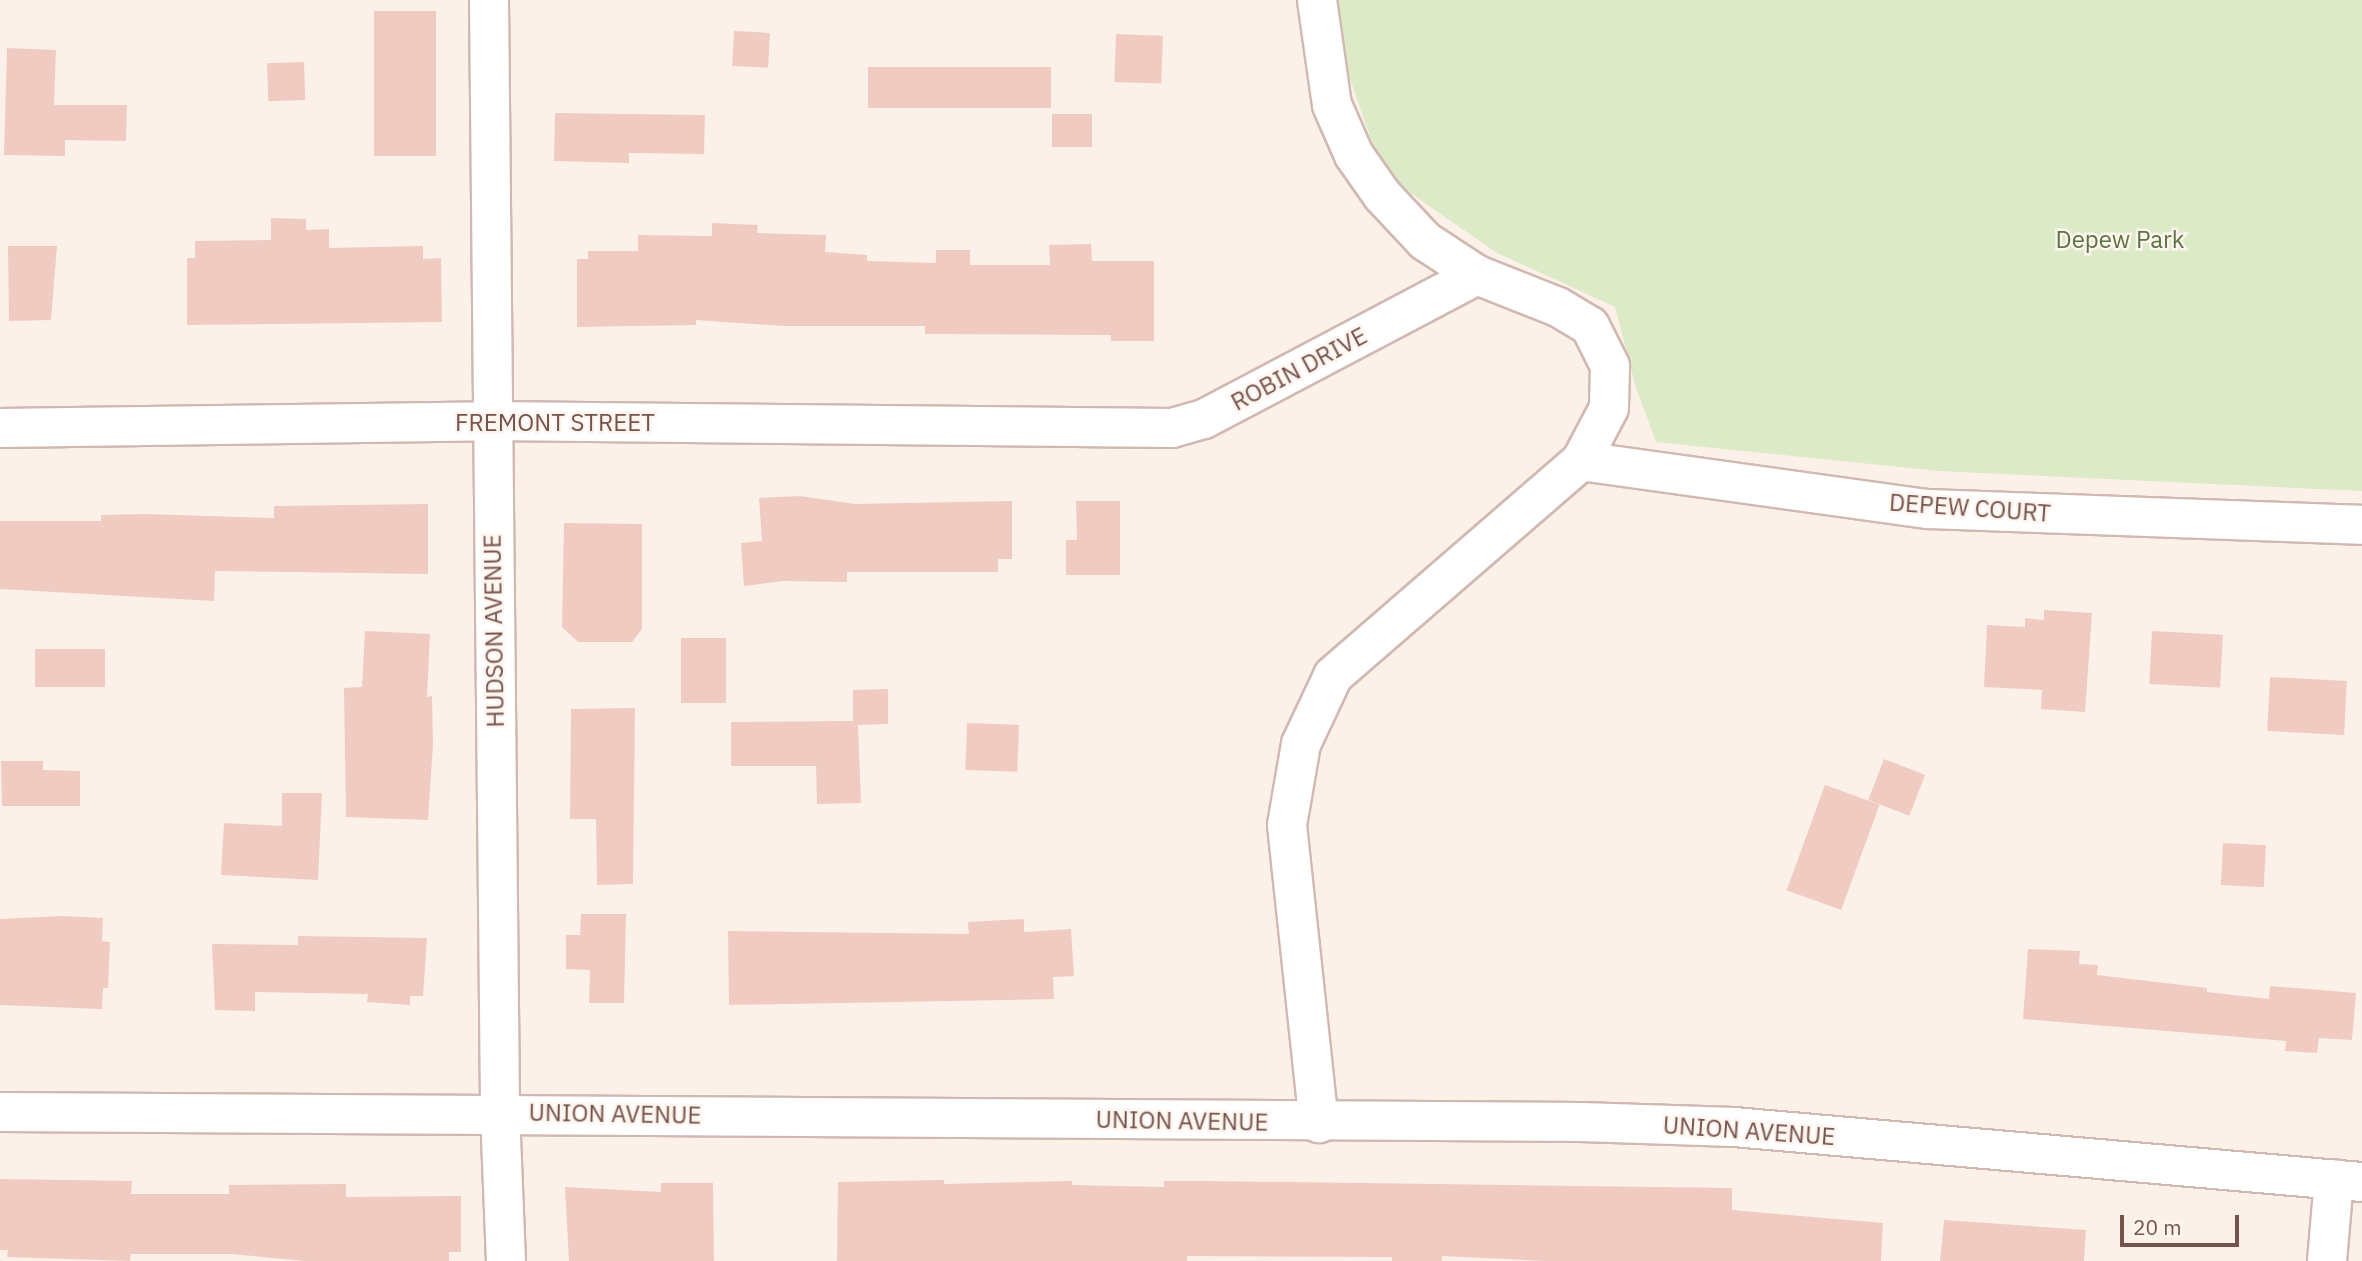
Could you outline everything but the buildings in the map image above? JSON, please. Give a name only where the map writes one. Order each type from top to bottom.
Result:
[{"type":"street","name":"HUDSON AVENUE","points":[[489,0],[500,1112],[506,1261]]},
{"type":"street","points":[[1317,0],[1332,105],[1354,155],[1382,195],[1425,241],[1477,275],[1558,307],[1590,326],[1610,366],[1609,408],[1581,461],[1333,676],[1301,744],[1287,825],[1320,1122]]},
{"type":"street","name":"ROBIN DRIVE","points":[[1111,429],[1172,428],[1204,419],[1477,275]]},
{"type":"street","name":"FREMONT STREET","points":[[0,428],[492,421],[1111,429]]},
{"type":"street","name":"DEPEW COURT","points":[[1581,461],[1928,509],[2362,525]]},
{"type":"street","name":"UNION AVENUE","points":[[0,1112],[500,1112],[1320,1122],[1581,1122],[1734,1127],[2348,1181]]},
{"type":"street","points":[[2327,1261],[2348,1181]]},
{"type":"green space","name":"Depew Park","points":[[1339,0],[2362,0],[2362,491],[1939,471],[1656,442],[1636,388],[1615,307],[1497,253],[1383,174],[1340,50]]}]
